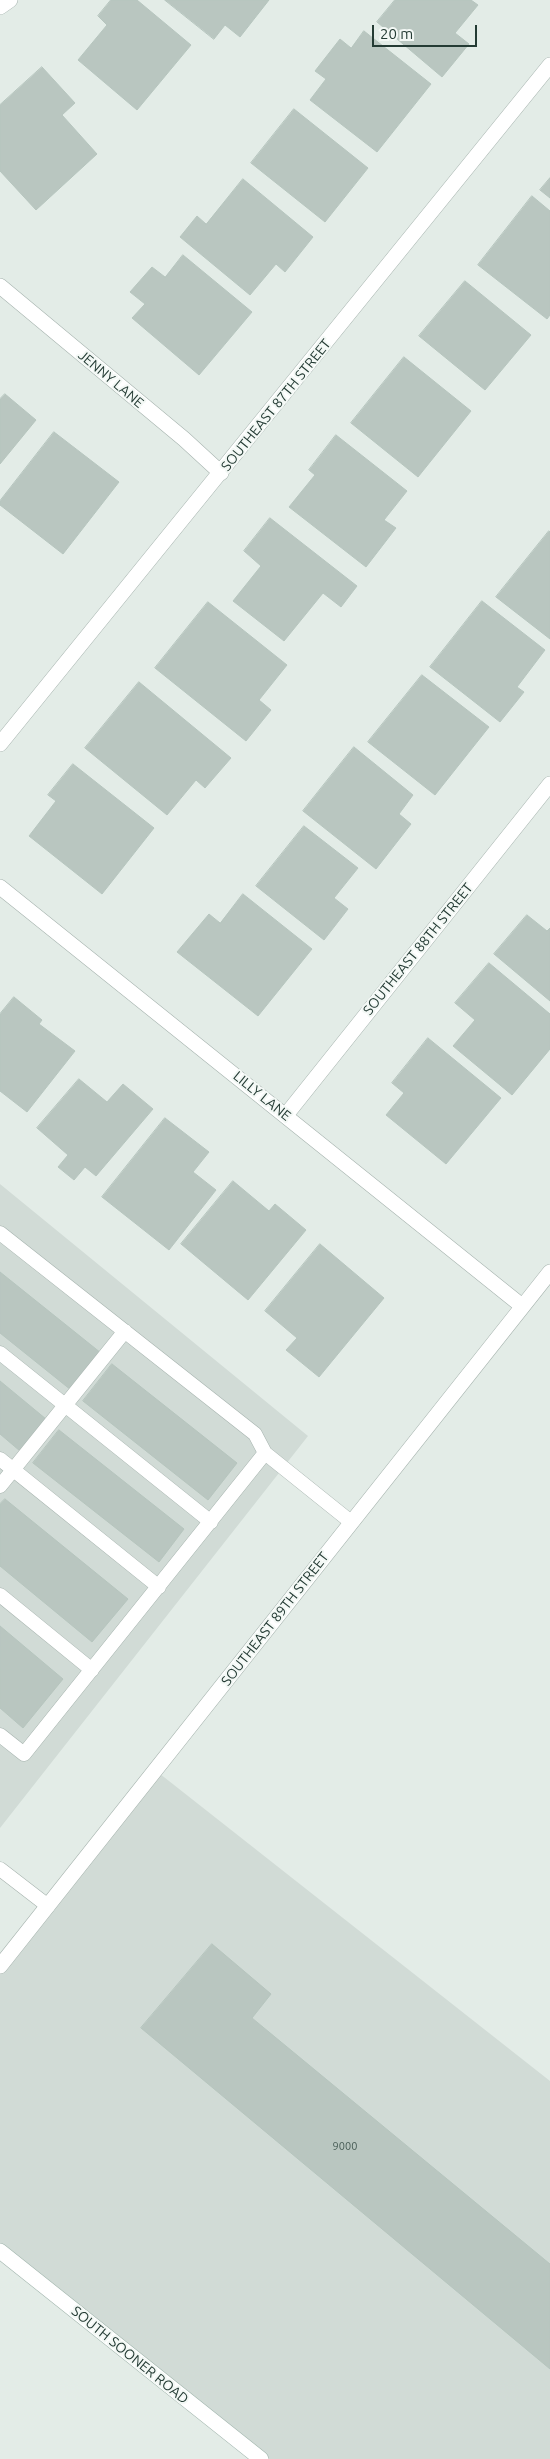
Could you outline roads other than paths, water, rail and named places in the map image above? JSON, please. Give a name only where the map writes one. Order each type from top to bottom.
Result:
[{"type":"street","points":[[0,7],[10,0]]},
{"type":"street","name":"SOUTHEAST 87TH STREET","points":[[0,744],[550,65]]},
{"type":"street","name":"JENNY LANE","points":[[0,286],[221,473]]},
{"type":"street","name":"SOUTHEAST 88TH STREET","points":[[286,1115],[550,784]]},
{"type":"street","name":"LILLY LANE","points":[[0,887],[522,1306]]},
{"type":"street","name":"SOUTHEAST 89TH STREET","points":[[0,1966],[550,1272]]},
{"type":"street","name":"SOUTH SOONER ROAD","points":[[0,2251],[260,2459]]},
{"type":"lane","points":[[0,1233],[255,1434],[265,1453],[351,1522]]},
{"type":"lane","points":[[0,1486],[124,1331]]},
{"type":"lane","points":[[0,1353],[211,1522]]},
{"type":"lane","points":[[0,1735],[24,1754],[265,1453]]},
{"type":"lane","points":[[0,1459],[159,1587]]},
{"type":"lane","points":[[0,1595],[92,1670]]},
{"type":"lane","points":[[0,1869],[48,1906]]}]
